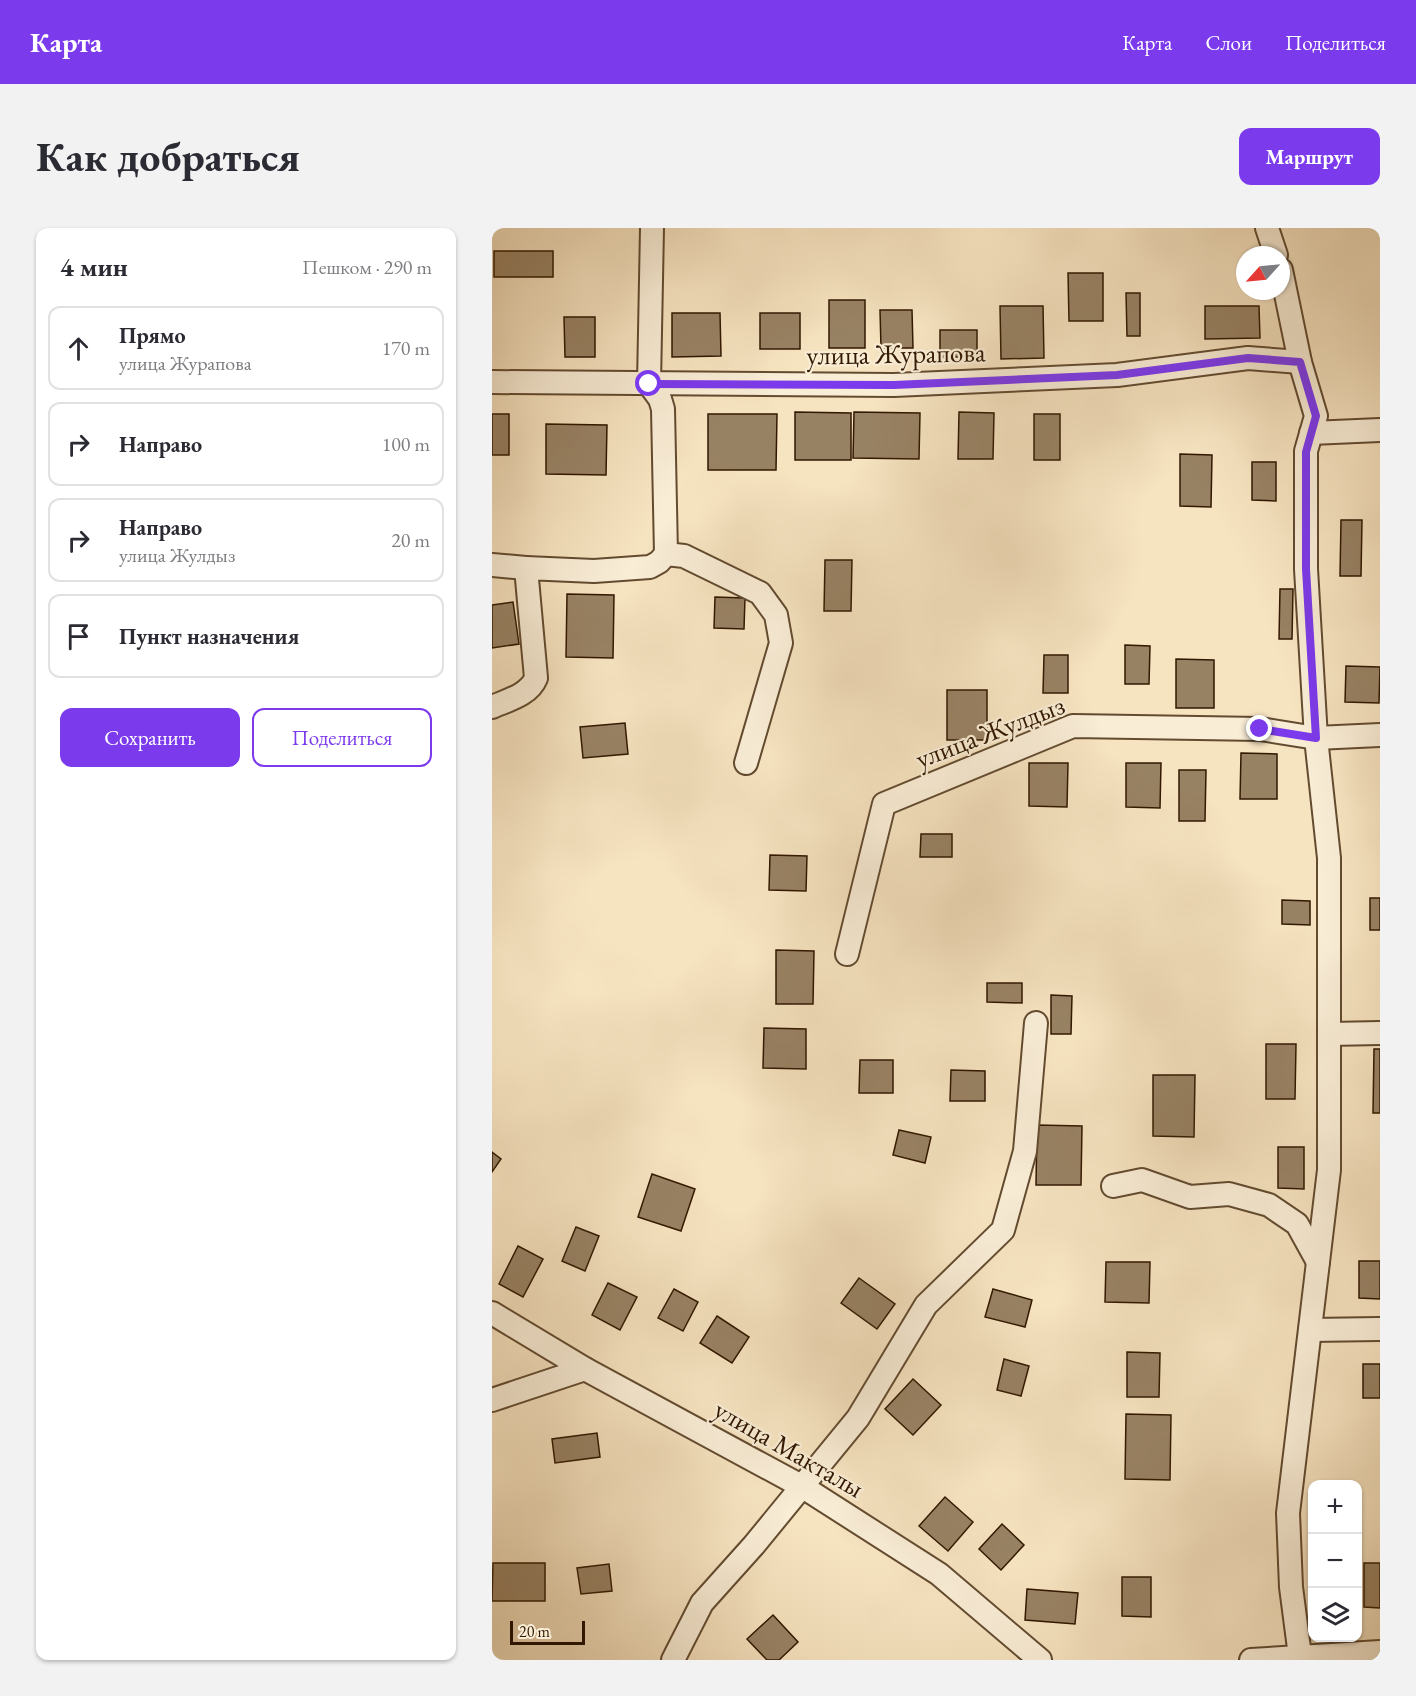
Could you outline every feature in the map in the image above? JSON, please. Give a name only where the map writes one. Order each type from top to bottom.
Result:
[{"type":"street","points":[[492,565],[594,572],[650,567],[660,562],[666,554],[663,409],[660,399],[649,384],[652,228]]},
{"type":"street","points":[[1267,228],[1273,246]]},
{"type":"street","points":[[1287,300],[1300,362],[1316,416],[1306,452],[1306,569],[1316,738],[1329,858],[1329,1170],[1288,1513],[1292,1587],[1300,1656]]},
{"type":"street","name":"улица Журапова","points":[[492,382],[894,385],[1117,375],[1248,358],[1300,362]]},
{"type":"street","points":[[1311,433],[1380,430]]},
{"type":"street","points":[[666,554],[684,556],[760,593],[776,615],[781,643],[746,763]]},
{"type":"street","points":[[492,707],[525,692],[533,686],[537,678],[526,568]]},
{"type":"street","name":"улица Жулдыз","points":[[847,954],[884,804],[1073,726],[1260,729],[1316,738],[1380,735]]},
{"type":"street","points":[[673,1660],[702,1603],[803,1487],[858,1418],[926,1305],[1002,1230],[1025,1150],[1036,1023]]},
{"type":"street","points":[[1330,1034],[1380,1033]]},
{"type":"street","points":[[1113,1186],[1142,1180],[1190,1197],[1229,1194],[1269,1205],[1297,1224],[1318,1262]]},
{"type":"street","name":"улица Макталы","points":[[492,1313],[585,1369],[803,1487],[939,1574],[1030,1657]]},
{"type":"street","points":[[1310,1330],[1380,1329]]},
{"type":"street","points":[[492,1400],[585,1369]]},
{"type":"street","points":[[1251,1660],[1380,1652]]},
{"type":"building","points":[[494,251],[553,251],[553,277],[494,277]]},
{"type":"building","points":[[1068,273],[1103,273],[1103,321],[1069,321]]},
{"type":"building","points":[[1126,293],[1140,293],[1140,336],[1127,336]]},
{"type":"building","points":[[829,300],[865,300],[865,348],[829,348]]},
{"type":"building","points":[[1000,306],[1043,306],[1044,358],[1001,359]]},
{"type":"building","points":[[1205,306],[1259,306],[1260,338],[1205,339]]},
{"type":"building","points":[[880,310],[912,310],[913,348],[881,348]]},
{"type":"building","points":[[672,313],[720,313],[721,356],[672,357]]},
{"type":"building","points":[[760,313],[800,313],[800,349],[760,349]]},
{"type":"building","points":[[564,317],[595,317],[595,357],[565,357]]},
{"type":"building","points":[[940,330],[977,330],[977,357],[940,357]]},
{"type":"building","points":[[795,412],[851,413],[851,460],[795,460]]},
{"type":"building","points":[[854,412],[920,413],[919,459],[853,458]]},
{"type":"building","points":[[959,412],[994,413],[993,459],[958,459]]},
{"type":"building","points":[[492,414],[509,414],[509,455],[492,455]]},
{"type":"building","points":[[708,414],[777,414],[776,470],[708,470]]},
{"type":"building","points":[[1034,414],[1060,414],[1060,460],[1034,460]]},
{"type":"building","points":[[546,424],[607,425],[606,475],[546,474]]},
{"type":"building","points":[[1180,454],[1212,455],[1211,507],[1180,506]]},
{"type":"building","points":[[1252,462],[1276,462],[1276,501],[1252,500]]},
{"type":"building","points":[[1341,520],[1362,520],[1361,576],[1340,576]]},
{"type":"building","points":[[825,560],[852,560],[851,611],[824,611]]},
{"type":"building","points":[[1280,589],[1293,589],[1292,639],[1279,639]]},
{"type":"building","points":[[567,594],[614,595],[613,658],[566,657]]},
{"type":"building","points":[[715,597],[745,598],[744,629],[714,628]]},
{"type":"building","points":[[513,602],[519,644],[492,648],[492,605]]},
{"type":"building","points":[[1125,645],[1150,646],[1149,684],[1125,684]]},
{"type":"building","points":[[1044,655],[1068,655],[1068,693],[1043,693]]},
{"type":"building","points":[[1176,659],[1214,660],[1214,708],[1176,708]]},
{"type":"building","points":[[1346,666],[1380,667],[1379,703],[1345,702]]},
{"type":"building","points":[[947,690],[987,690],[987,740],[947,740]]},
{"type":"building","points":[[625,723],[628,754],[583,758],[580,727]]},
{"type":"building","points":[[1241,753],[1277,754],[1277,799],[1240,799]]},
{"type":"building","points":[[1029,763],[1068,763],[1067,807],[1029,806]]},
{"type":"building","points":[[1126,763],[1161,763],[1160,808],[1126,807]]},
{"type":"building","points":[[1179,770],[1206,770],[1205,821],[1179,821]]},
{"type":"building","points":[[921,834],[952,834],[952,857],[920,857]]},
{"type":"building","points":[[770,855],[807,856],[806,891],[769,890]]},
{"type":"building","points":[[1370,898],[1380,898],[1380,930],[1370,930]]},
{"type":"building","points":[[1282,900],[1310,901],[1310,925],[1282,924]]},
{"type":"building","points":[[776,950],[814,951],[813,1004],[776,1004]]},
{"type":"building","points":[[987,983],[1022,983],[1022,1003],[987,1002]]},
{"type":"building","points":[[1051,995],[1072,996],[1071,1034],[1051,1034]]},
{"type":"building","points":[[764,1028],[806,1029],[806,1069],[763,1068]]},
{"type":"building","points":[[1266,1044],[1296,1044],[1295,1099],[1266,1099]]},
{"type":"building","points":[[1374,1049],[1380,1049],[1380,1113],[1373,1113]]},
{"type":"building","points":[[860,1060],[893,1060],[893,1093],[859,1093]]},
{"type":"building","points":[[951,1070],[985,1071],[985,1101],[950,1101]]},
{"type":"building","points":[[1153,1075],[1195,1075],[1194,1137],[1153,1136]]},
{"type":"building","points":[[1037,1125],[1082,1126],[1081,1185],[1036,1185]]},
{"type":"building","points":[[899,1130],[931,1137],[925,1163],[893,1155]]},
{"type":"building","points":[[1278,1147],[1304,1147],[1304,1189],[1278,1188]]},
{"type":"building","points":[[492,1152],[501,1159],[492,1172]]},
{"type":"building","points":[[652,1174],[695,1189],[681,1231],[638,1217]]},
{"type":"building","points":[[576,1227],[599,1236],[585,1271],[562,1261]]},
{"type":"building","points":[[518,1246],[543,1259],[523,1297],[499,1284]]},
{"type":"building","points":[[1359,1261],[1380,1261],[1380,1299],[1359,1298]]},
{"type":"building","points":[[1106,1262],[1150,1262],[1149,1303],[1105,1302]]},
{"type":"building","points":[[859,1278],[895,1304],[877,1329],[841,1303]]},
{"type":"building","points":[[608,1283],[637,1297],[620,1330],[592,1315]]},
{"type":"building","points":[[674,1289],[698,1302],[683,1331],[658,1318]]},
{"type":"building","points":[[993,1289],[1032,1300],[1025,1327],[985,1317]]},
{"type":"building","points":[[717,1316],[749,1337],[732,1363],[700,1343]]},
{"type":"building","points":[[1127,1352],[1160,1353],[1159,1397],[1127,1397]]},
{"type":"building","points":[[1004,1359],[1029,1366],[1021,1396],[997,1390]]},
{"type":"building","points":[[1363,1364],[1380,1364],[1380,1398],[1363,1398]]},
{"type":"building","points":[[913,1379],[941,1405],[913,1435],[885,1409]]},
{"type":"building","points":[[1126,1414],[1171,1415],[1170,1480],[1125,1479]]},
{"type":"building","points":[[597,1433],[600,1457],[555,1463],[552,1439]]},
{"type":"building","points":[[945,1497],[973,1522],[948,1551],[919,1526]]},
{"type":"building","points":[[1002,1524],[1024,1545],[1001,1570],[979,1549]]},
{"type":"building","points":[[493,1563],[545,1563],[545,1601],[492,1601]]},
{"type":"building","points":[[1364,1563],[1380,1563],[1380,1608],[1364,1607]]},
{"type":"building","points":[[609,1564],[612,1591],[581,1594],[577,1568]]},
{"type":"building","points":[[1122,1577],[1151,1577],[1151,1617],[1122,1616]]},
{"type":"building","points":[[1027,1589],[1078,1593],[1075,1624],[1025,1620]]},
{"type":"building","points":[[773,1615],[798,1642],[779,1660],[767,1660],[747,1639]]},
{"type":"route","points":[[649,384],[894,385],[1117,375],[1248,358],[1300,362],[1316,416],[1306,452],[1306,569],[1316,738],[1260,729]]}]
